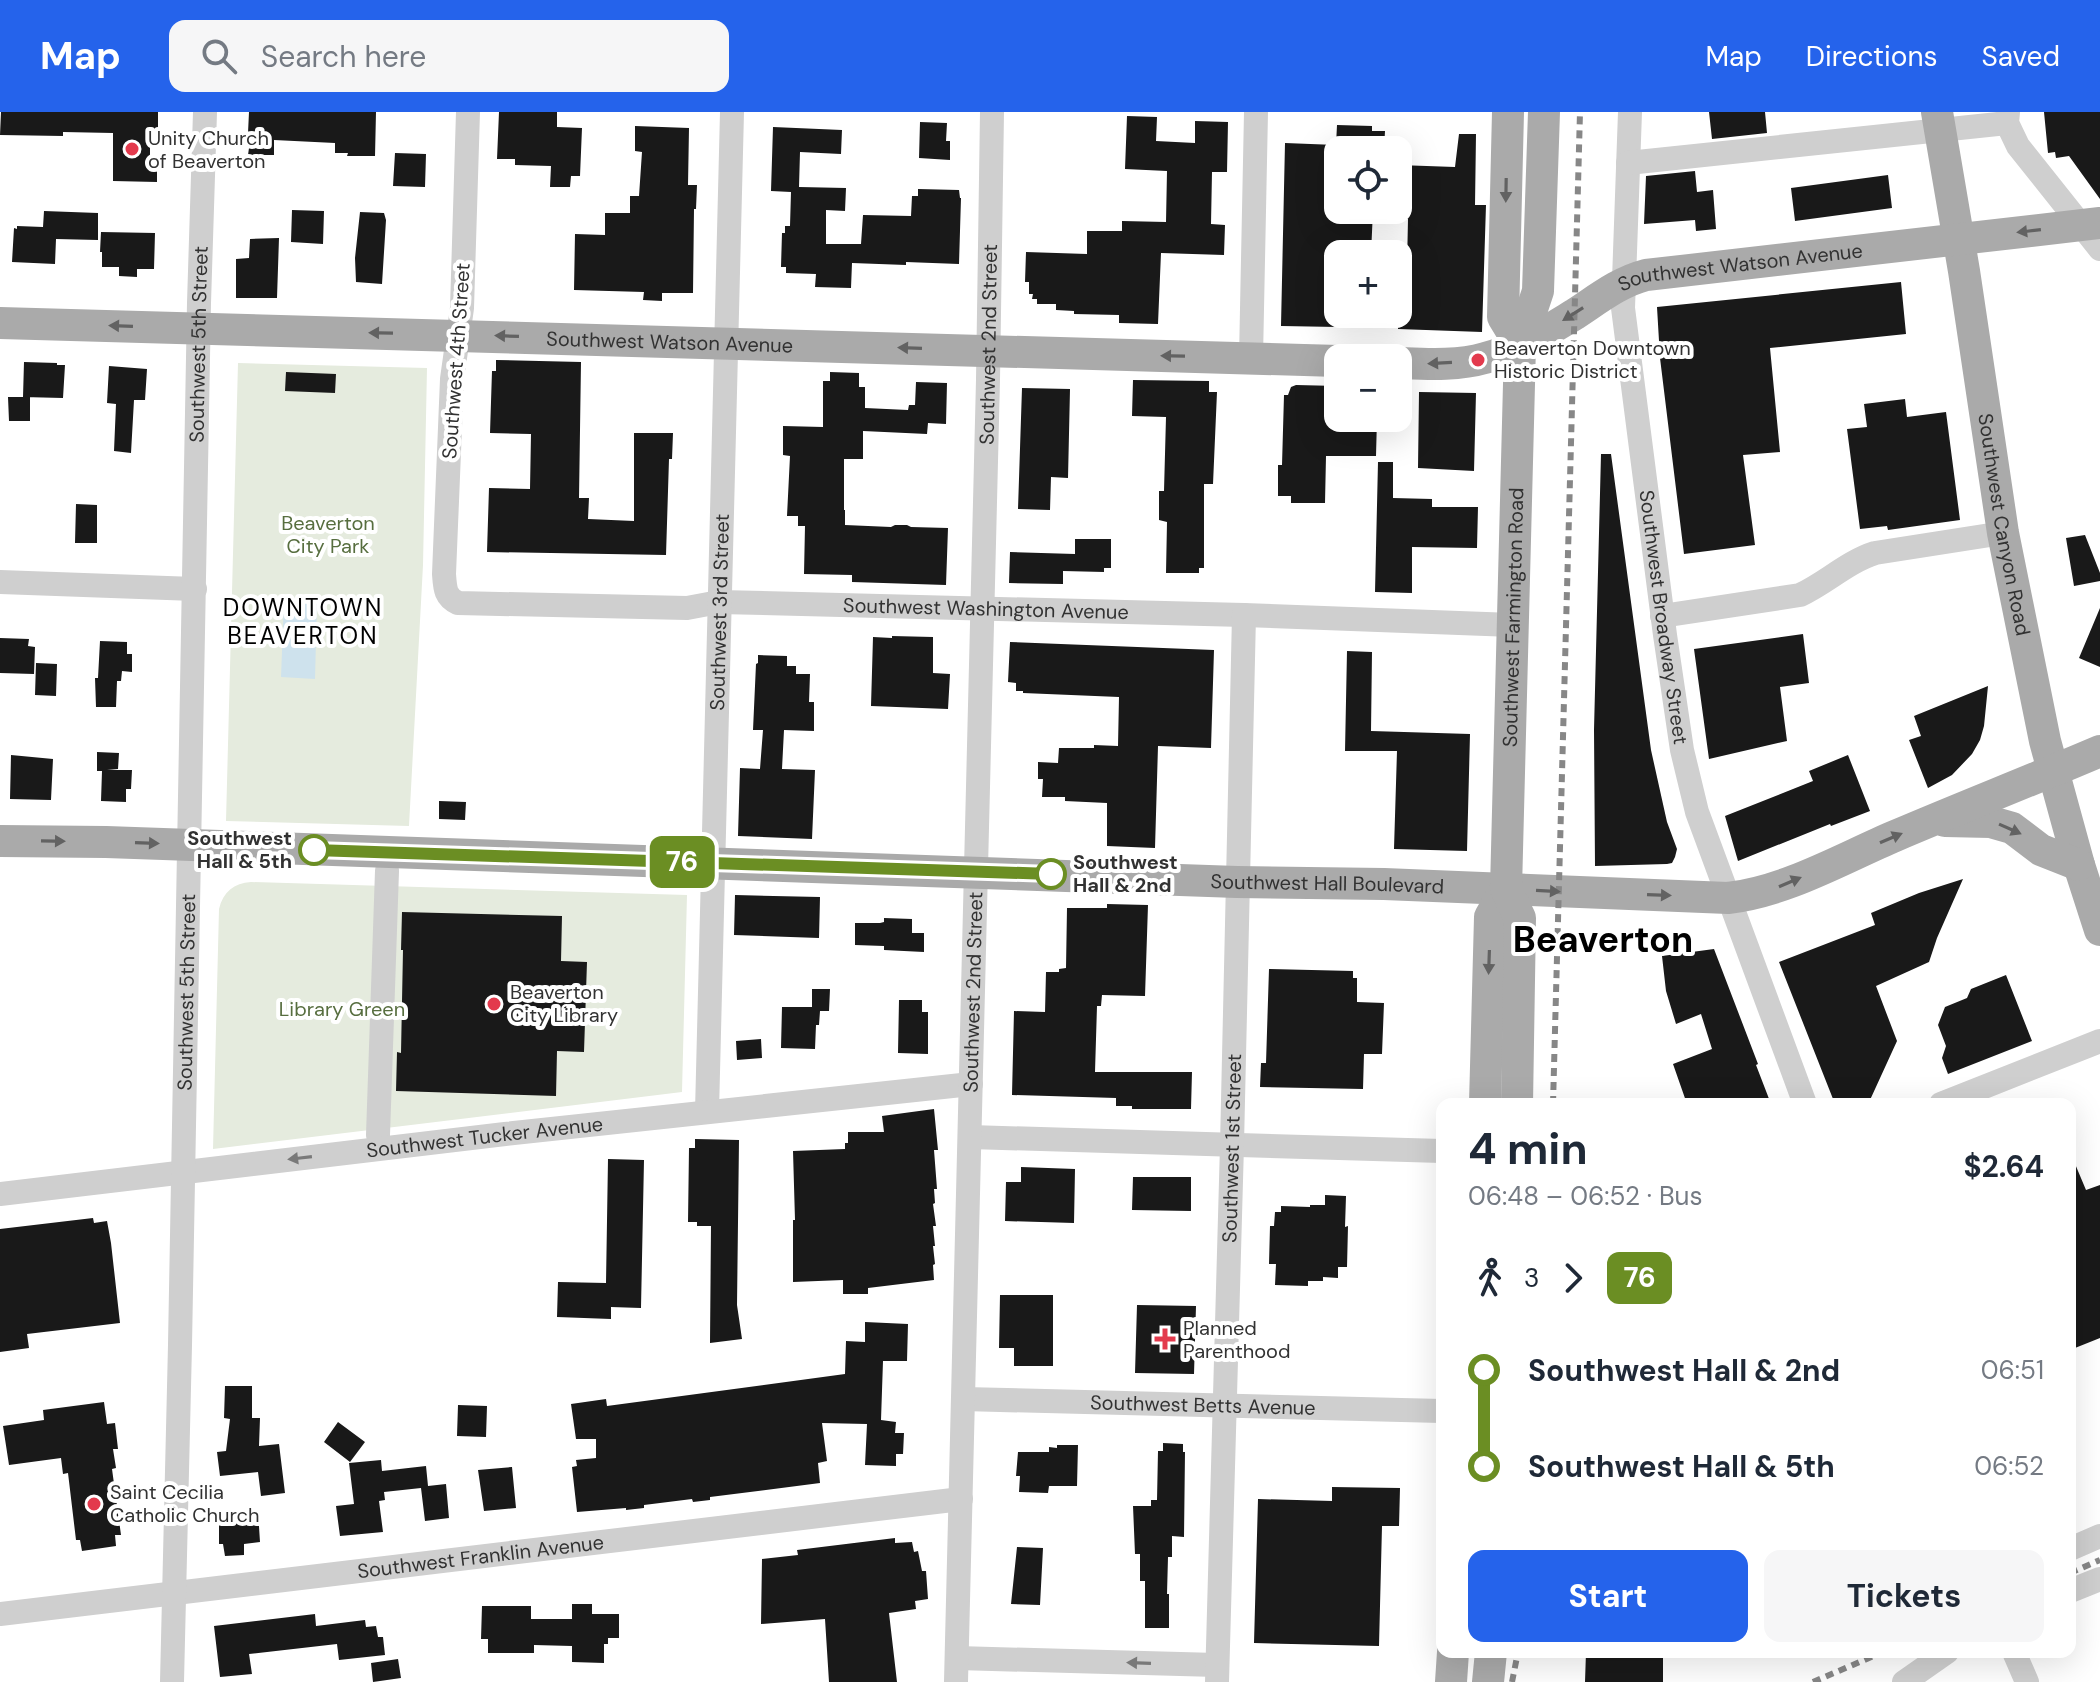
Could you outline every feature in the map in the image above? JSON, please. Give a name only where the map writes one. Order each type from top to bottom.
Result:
[{"type":"main road","name":"Southwest Farmington Road","points":[[1508,112],[1503,317],[1520,345]]},
{"type":"main road","name":"Southwest Farmington Road","points":[[1517,1098],[1520,918],[1506,889],[1520,345],[1538,291],[1544,112]]},
{"type":"main road","name":"Southwest Canyon Road","points":[[1938,122],[2003,533],[2052,771],[2100,930]]},
{"type":"main road","name":"Southwest Watson Avenue","points":[[1412,363],[1482,359],[1520,345],[1625,281],[1646,275],[1958,240],[2094,232]]},
{"type":"main road","name":"Southwest Watson Avenue","points":[[0,323],[1324,361]]},
{"type":"main road","name":"Southwest Hall Boulevard","points":[[0,841],[1728,898],[1755,895],[1779,887],[2100,751]]},
{"type":"main road","points":[[1933,820],[2001,824],[2012,828],[2041,850],[2079,865]]},
{"type":"main road","name":"Southwest Farmington Road","points":[[1485,1098],[1490,917],[1506,889]]},
{"type":"main road","points":[[1451,1682],[1453,1658]]},
{"type":"main road","points":[[1488,1682],[1490,1658]]},
{"type":"street","name":"Southwest 5th Street","points":[[172,1682],[205,112]]},
{"type":"street","name":"Southwest 4th Street","points":[[458,603],[451,600],[446,592],[444,574],[452,379],[462,308],[468,112]]},
{"type":"street","name":"Southwest 3rd Street","points":[[707,1112],[732,112]]},
{"type":"street","name":"Southwest 2nd Street","points":[[956,1670],[992,112]]},
{"type":"street","points":[[1251,358],[1256,112]]},
{"type":"street","name":"Southwest Broadway Street","points":[[1630,112],[1624,319],[1682,750],[1697,812],[1803,1098]]},
{"type":"street","points":[[1628,163],[1938,122],[2007,118],[2018,146],[2094,232]]},
{"type":"street","points":[[1662,616],[1800,595],[1862,557],[1875,553],[2003,533]]},
{"type":"street","points":[[0,582],[195,589]]},
{"type":"street","name":"Southwest Washington Avenue","points":[[458,603],[687,608],[719,602],[1513,625]]},
{"type":"street","name":"Southwest 1st Street","points":[[1217,1673],[1244,615]]},
{"type":"street","points":[[378,1135],[387,871]]},
{"type":"street","points":[[1956,1098],[2100,1041]]},
{"type":"street","name":"Southwest Tucker Avenue","points":[[0,1194],[473,1137],[971,1084]]},
{"type":"street","points":[[970,1137],[1436,1151]]},
{"type":"street","name":"Southwest Betts Avenue","points":[[963,1399],[1436,1411]]},
{"type":"street","name":"Southwest Franklin Avenue","points":[[0,1614],[961,1499]]},
{"type":"street","points":[[2076,1546],[2100,1536]]},
{"type":"street","points":[[2076,1589],[2100,1579]]},
{"type":"street","points":[[1904,1682],[1938,1658]]},
{"type":"street","points":[[2017,1658],[2027,1682]]},
{"type":"street","points":[[956,1670],[1217,1673]]},
{"type":"green space","name":"Beaverton City Park","points":[[238,363],[427,368],[423,565],[409,826],[226,821]]},
{"type":"green space","name":"Library Green","points":[[239,884],[687,895],[682,1092],[213,1149],[219,909],[230,890]]},
{"type":"water","points":[[284,601],[317,603],[315,679],[281,677]]},
{"type":"building","name":"Unity Church of Beaverton","points":[[1,112],[158,112],[158,130],[150,129],[150,164],[157,164],[157,182],[113,181],[113,133],[0,135]]},
{"type":"building","points":[[249,112],[376,112],[375,156],[335,153],[335,143],[274,140],[274,155],[248,155],[251,134],[248,133]]},
{"type":"building","points":[[499,112],[557,112],[557,127],[582,128],[580,176],[571,176],[570,187],[550,187],[551,166],[515,165],[515,159],[497,159]]},
{"type":"building","points":[[1709,112],[1765,112],[1767,133],[1712,139]]},
{"type":"building","points":[[2044,112],[2100,112],[2100,199],[2069,156],[2056,158],[2055,152],[2048,153]]},
{"type":"building","points":[[1127,116],[1157,117],[1156,141],[1195,143],[1195,121],[1228,122],[1227,172],[1212,172],[1211,224],[1225,225],[1224,255],[1161,253],[1158,324],[1119,323],[1119,315],[1074,314],[1074,311],[1056,310],[1056,304],[1037,304],[1037,299],[1032,299],[1033,294],[1029,294],[1029,282],[1025,282],[1026,252],[1087,254],[1087,231],[1122,231],[1122,221],[1166,222],[1167,171],[1125,169]]},
{"type":"building","points":[[920,122],[947,123],[946,141],[950,141],[950,160],[919,158]]},
{"type":"building","points":[[1337,125],[1372,126],[1372,131],[1385,131],[1385,136],[1336,136]]},
{"type":"building","points":[[635,126],[689,128],[688,185],[697,185],[693,293],[662,293],[662,301],[643,300],[644,292],[574,290],[575,234],[605,235],[605,213],[630,213],[630,196],[639,196],[642,152],[635,151]]},
{"type":"building","points":[[773,127],[842,130],[841,154],[800,152],[799,187],[846,188],[845,211],[826,210],[826,244],[861,244],[863,215],[911,216],[912,196],[918,196],[918,189],[959,190],[959,264],[852,263],[851,288],[815,287],[816,274],[786,273],[786,267],[781,267],[782,233],[785,233],[785,226],[790,226],[791,192],[771,191]]},
{"type":"building","points":[[1459,134],[1476,134],[1475,205],[1486,205],[1482,332],[1398,329],[1412,328],[1412,240],[1408,240],[1408,224],[1412,224],[1412,165],[1455,167]]},
{"type":"building","points":[[1285,143],[1324,145],[1324,224],[1372,224],[1372,240],[1324,240],[1324,327],[1281,326]]},
{"type":"building","points":[[395,153],[426,154],[425,187],[393,186]]},
{"type":"building","points":[[1695,171],[1697,192],[1713,190],[1716,229],[1696,231],[1695,220],[1644,224],[1646,176]]},
{"type":"building","points":[[1888,175],[1892,208],[1795,221],[1791,188]]},
{"type":"building","points":[[292,210],[324,211],[323,244],[291,242]]},
{"type":"building","points":[[44,211],[98,213],[98,240],[56,239],[55,264],[12,262],[14,228],[43,227]]},
{"type":"building","points":[[360,212],[384,213],[382,284],[356,282]]},
{"type":"building","points":[[101,232],[155,233],[154,269],[137,269],[137,277],[119,276],[119,267],[102,267]]},
{"type":"building","points":[[279,238],[277,298],[236,298],[236,259],[249,258],[250,239]]},
{"type":"building","points":[[1901,282],[1906,334],[1770,348],[1780,452],[1743,455],[1755,545],[1684,554],[1660,358],[1657,307]]},
{"type":"building","points":[[496,360],[581,362],[579,498],[589,498],[588,519],[634,521],[634,433],[673,433],[672,459],[669,459],[666,555],[487,552],[489,488],[530,489],[531,434],[490,433],[492,371],[496,371]]},
{"type":"building","points":[[24,362],[65,365],[63,398],[23,397]]},
{"type":"building","points":[[109,366],[147,369],[145,400],[134,400],[131,453],[114,451],[116,404],[107,403]]},
{"type":"building","points":[[286,372],[336,374],[335,393],[285,391]]},
{"type":"building","points":[[830,372],[859,373],[859,387],[865,387],[865,408],[908,410],[909,405],[915,405],[916,382],[947,383],[946,424],[928,423],[927,434],[863,431],[863,459],[844,459],[845,525],[948,528],[946,585],[852,582],[852,575],[804,574],[805,526],[798,526],[798,516],[787,516],[790,456],[783,455],[783,426],[823,427],[823,381],[830,381]]},
{"type":"building","points":[[1133,380],[1209,381],[1209,392],[1217,392],[1213,484],[1204,484],[1204,568],[1199,568],[1199,573],[1166,573],[1167,522],[1159,520],[1159,491],[1164,491],[1166,417],[1132,416]]},
{"type":"building","points":[[1324,386],[1324,432],[1377,432],[1376,456],[1326,456],[1325,503],[1291,503],[1291,496],[1278,496],[1284,395],[1288,395],[1291,387]]},
{"type":"building","points":[[1022,388],[1070,389],[1068,478],[1051,477],[1050,510],[1018,509]]},
{"type":"building","points":[[1419,392],[1476,393],[1474,471],[1418,468]]},
{"type":"building","points":[[8,397],[30,397],[30,421],[9,421]]},
{"type":"building","points":[[1905,399],[1907,417],[1946,412],[1960,520],[1888,530],[1887,526],[1860,529],[1847,429],[1867,427],[1864,404]]},
{"type":"building","points":[[1601,454],[1611,454],[1651,750],[1667,822],[1677,849],[1672,863],[1667,864],[1595,866],[1594,730]]},
{"type":"building","points":[[1378,462],[1393,462],[1393,498],[1432,499],[1432,507],[1478,507],[1477,548],[1412,547],[1412,593],[1375,592]]},
{"type":"building","points":[[76,504],[97,505],[97,543],[75,543]]},
{"type":"building","points":[[2085,535],[2100,573],[2100,581],[2074,586],[2066,538]]},
{"type":"building","points":[[1075,539],[1111,539],[1111,568],[1104,568],[1104,572],[1063,571],[1063,584],[1009,583],[1010,552],[1075,554]]},
{"type":"building","points":[[2100,608],[2100,667],[2079,658]]},
{"type":"building","points":[[1803,634],[1809,683],[1780,687],[1787,741],[1709,759],[1694,649]]},
{"type":"building","points":[[873,637],[933,637],[933,673],[950,674],[948,709],[871,706]]},
{"type":"building","points":[[0,638],[29,639],[28,646],[35,647],[34,674],[0,673]]},
{"type":"building","points":[[100,641],[127,642],[127,654],[132,654],[132,672],[122,671],[121,681],[117,681],[116,707],[96,707],[95,678],[98,678]]},
{"type":"building","points":[[1010,642],[1214,650],[1211,748],[1158,746],[1155,848],[1107,846],[1107,803],[1042,797],[1043,779],[1038,779],[1038,762],[1058,763],[1059,748],[1118,746],[1119,697],[1016,691],[1016,683],[1008,682]]},
{"type":"building","points":[[1347,651],[1372,652],[1371,731],[1470,734],[1467,851],[1394,849],[1397,751],[1345,751]]},
{"type":"building","points":[[758,655],[787,656],[787,666],[796,666],[796,674],[810,674],[809,702],[814,702],[814,731],[784,730],[782,769],[815,770],[812,839],[738,836],[740,768],[760,769],[763,730],[753,730]]},
{"type":"building","points":[[36,663],[57,664],[56,696],[35,695]]},
{"type":"building","points":[[1988,686],[1984,726],[1972,754],[1952,775],[1928,788],[1909,740],[1921,736],[1914,716]]},
{"type":"building","points":[[97,752],[119,753],[118,769],[107,770],[132,770],[131,789],[126,789],[126,802],[101,801],[102,771],[97,771]]},
{"type":"building","points":[[11,755],[53,759],[51,800],[10,799]]},
{"type":"building","points":[[1848,755],[1870,811],[1738,861],[1725,816],[1813,781],[1809,771]]},
{"type":"building","points":[[439,801],[466,802],[465,820],[439,819]]},
{"type":"building","points":[[1963,879],[1929,962],[1876,986],[1897,1041],[1871,1098],[1833,1098],[1779,962],[1875,925],[1871,913]]},
{"type":"building","points":[[735,895],[820,897],[819,938],[734,935]]},
{"type":"building","points":[[1107,904],[1148,905],[1145,996],[1102,995],[1101,1006],[1097,1006],[1095,1072],[1192,1072],[1191,1109],[1132,1109],[1132,1106],[1116,1106],[1116,1098],[1012,1095],[1014,1011],[1045,1012],[1046,972],[1059,972],[1059,969],[1066,968],[1067,908],[1107,908]]},
{"type":"building","name":"Beaverton City Library","points":[[402,912],[562,916],[561,961],[587,962],[584,1052],[557,1051],[556,1096],[396,1091],[397,1052],[401,1053]]},
{"type":"building","points":[[884,918],[912,919],[912,933],[924,933],[924,952],[855,945],[855,923],[880,923],[884,922]]},
{"type":"building","points":[[1714,949],[1769,1098],[1685,1098],[1673,1064],[1712,1049],[1701,1014],[1676,1024],[1666,991],[1662,956]]},
{"type":"building","points":[[1269,969],[1353,971],[1353,978],[1357,978],[1357,1002],[1384,1003],[1382,1054],[1364,1054],[1363,1089],[1260,1087],[1261,1063],[1266,1063]]},
{"type":"building","points":[[2006,975],[2032,1041],[1948,1074],[1942,1058],[1946,1046],[1938,1025],[1945,1007],[1967,998],[1971,989]]},
{"type":"building","points":[[812,989],[830,989],[829,1011],[820,1011],[819,1025],[816,1025],[815,1049],[781,1048],[782,1007],[812,1007]]},
{"type":"building","points":[[899,1000],[922,1000],[922,1012],[928,1012],[928,1054],[898,1053]]},
{"type":"building","points":[[761,1039],[762,1058],[737,1060],[736,1041]]},
{"type":"building","points":[[934,1109],[938,1150],[934,1150],[937,1189],[934,1189],[933,1204],[936,1226],[933,1226],[934,1280],[868,1288],[868,1294],[843,1294],[843,1280],[793,1282],[793,1151],[845,1149],[848,1132],[884,1132],[882,1116]]},
{"type":"building","points":[[695,1139],[739,1140],[737,1305],[742,1339],[710,1343],[711,1226],[688,1222],[689,1148],[695,1148]]},
{"type":"building","points":[[608,1159],[644,1160],[641,1308],[611,1307],[611,1319],[557,1317],[558,1282],[606,1283]]},
{"type":"building","points":[[2076,1166],[2086,1190],[2100,1185],[2100,1338],[2076,1348]]},
{"type":"building","points":[[1021,1167],[1075,1169],[1074,1223],[1005,1221],[1006,1182],[1021,1182]]},
{"type":"building","points":[[1133,1177],[1191,1177],[1191,1211],[1132,1210]]},
{"type":"building","points":[[1325,1195],[1346,1196],[1347,1267],[1338,1267],[1338,1278],[1323,1277],[1323,1281],[1308,1281],[1308,1286],[1275,1285],[1276,1264],[1269,1264],[1270,1226],[1274,1226],[1275,1212],[1281,1212],[1281,1206],[1325,1205]]},
{"type":"building","points":[[93,1218],[94,1223],[107,1221],[120,1323],[27,1334],[29,1348],[0,1352],[0,1229]]},
{"type":"building","points":[[1000,1295],[1053,1295],[1053,1366],[1014,1366],[1014,1348],[999,1348]]},
{"type":"building","name":"Planned Parenthood","points":[[1137,1305],[1196,1306],[1194,1374],[1135,1373]]},
{"type":"building","points":[[865,1322],[908,1324],[907,1361],[883,1361],[881,1420],[896,1422],[895,1433],[904,1433],[903,1454],[896,1454],[896,1466],[865,1465],[867,1424],[822,1423],[827,1461],[818,1463],[820,1483],[710,1497],[710,1500],[644,1505],[644,1508],[577,1512],[572,1467],[577,1466],[576,1460],[596,1458],[596,1439],[576,1439],[571,1404],[606,1399],[607,1406],[845,1374],[846,1341],[865,1342]]},
{"type":"building","points":[[225,1386],[252,1386],[252,1418],[260,1418],[259,1446],[279,1444],[285,1493],[261,1496],[258,1472],[220,1476],[217,1452],[226,1451],[230,1419],[224,1418]]},
{"type":"building","name":"Saint Cecilia Catholic Church","points":[[104,1402],[107,1424],[115,1423],[118,1449],[113,1449],[116,1468],[112,1469],[121,1535],[115,1535],[116,1546],[82,1551],[80,1540],[76,1540],[68,1473],[63,1474],[61,1458],[9,1465],[3,1426],[44,1420],[43,1410]]},
{"type":"building","points":[[458,1405],[487,1406],[486,1437],[457,1436]]},
{"type":"building","points":[[338,1422],[365,1442],[350,1462],[324,1442]]},
{"type":"building","points":[[1163,1443],[1183,1444],[1185,1452],[1184,1537],[1172,1536],[1172,1557],[1168,1557],[1169,1628],[1145,1628],[1145,1581],[1140,1581],[1140,1554],[1135,1554],[1133,1506],[1151,1506],[1151,1500],[1157,1500],[1158,1451],[1163,1451]]},
{"type":"building","points":[[1057,1445],[1078,1445],[1077,1486],[1049,1486],[1048,1493],[1019,1492],[1020,1476],[1016,1476],[1018,1452],[1049,1452],[1049,1447],[1057,1448]]},
{"type":"building","points":[[381,1460],[382,1471],[426,1466],[428,1486],[446,1484],[449,1518],[425,1521],[421,1488],[384,1492],[385,1500],[379,1501],[383,1532],[340,1536],[336,1506],[354,1504],[349,1463]]},
{"type":"building","points":[[512,1467],[516,1508],[484,1511],[478,1470]]},
{"type":"building","points":[[1332,1487],[1400,1488],[1399,1526],[1382,1526],[1379,1646],[1254,1643],[1258,1499],[1332,1501]]},
{"type":"building","points":[[258,1511],[260,1542],[244,1544],[244,1555],[225,1556],[223,1544],[219,1544],[219,1513]]},
{"type":"building","points":[[895,1538],[895,1543],[912,1542],[914,1552],[918,1551],[922,1571],[926,1571],[928,1599],[915,1601],[916,1609],[889,1613],[897,1682],[829,1682],[825,1619],[761,1624],[762,1559],[798,1555],[797,1550]]},
{"type":"building","points":[[1017,1547],[1043,1548],[1040,1605],[1011,1604]]},
{"type":"building","points":[[572,1604],[592,1604],[592,1614],[619,1614],[619,1638],[608,1638],[608,1644],[604,1644],[604,1663],[572,1662],[572,1646],[534,1645],[534,1653],[488,1653],[488,1639],[481,1639],[482,1606],[531,1606],[531,1619],[572,1619]]},
{"type":"building","points":[[315,1614],[316,1626],[365,1620],[366,1627],[376,1626],[378,1637],[383,1637],[385,1655],[339,1660],[337,1644],[249,1654],[252,1674],[220,1677],[214,1626]]},
{"type":"building","points":[[1586,1658],[1663,1658],[1663,1682],[1585,1682]]},
{"type":"building","points":[[398,1659],[401,1678],[373,1682],[371,1663]]},
{"type":"railway","points":[[1553,1098],[1580,112]]},
{"type":"railway","points":[[2076,1570],[2100,1560]]},
{"type":"railway","points":[[1512,1682],[1517,1658]]},
{"type":"railway","points":[[1813,1682],[1869,1658]]},
{"type":"bus line","name":"76","points":[[314,850],[1051,874]]},
{"type":"place","name":"Unity Church of Beaverton","points":[[132,149]]},
{"type":"place","name":"Beaverton Downtown Historic District","points":[[1478,360]]},
{"type":"place","name":"Southwest Hall & 5th","points":[[314,850]]},
{"type":"place","name":"Southwest Hall & 2nd","points":[[1051,874]]},
{"type":"place","name":"Beaverton City Library","points":[[494,1004]]},
{"type":"place","name":"Planned Parenthood","points":[[1165,1339]]},
{"type":"place","name":"Saint Cecilia Catholic Church","points":[[94,1504]]},
{"type":"district","name":"DOWNTOWN BEAVERTON","points":[[303,621]]},
{"type":"district","name":"Beaverton","points":[[1603,939]]}]
